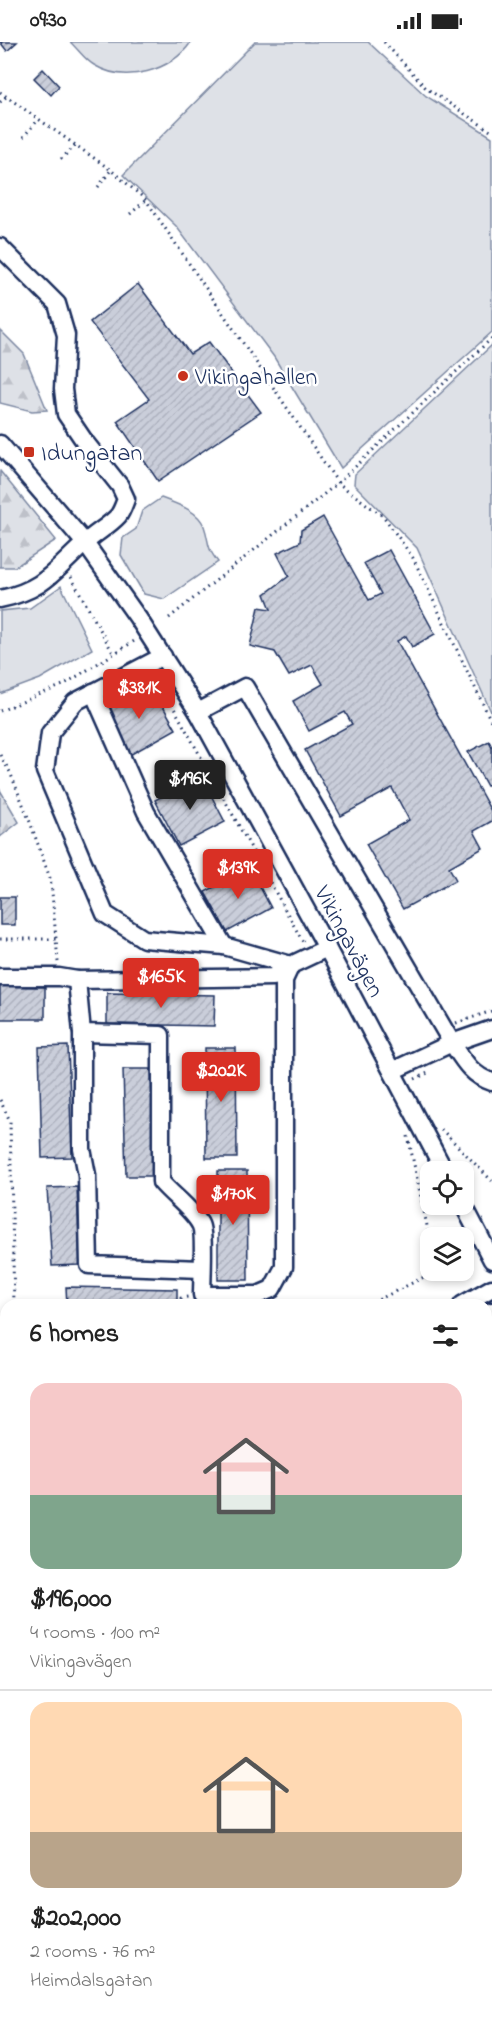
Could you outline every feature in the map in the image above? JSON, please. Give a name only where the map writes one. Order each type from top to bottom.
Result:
[{"type":"street","points":[[0,247],[57,304],[66,335],[63,389],[66,414],[120,486],[126,499],[119,515],[38,586],[20,595],[0,599]]},
{"type":"street","name":"Vikingavägen","points":[[0,444],[85,543],[163,656],[198,712],[327,948],[439,1161]]},
{"type":"street","points":[[163,656],[75,702],[50,733],[45,771],[105,914],[144,939],[224,946],[291,965]]},
{"type":"street","points":[[198,712],[245,687],[452,1043],[471,1071],[481,1079],[492,1082]]},
{"type":"street","points":[[93,693],[146,812],[224,946]]},
{"type":"street","points":[[0,977],[59,977],[77,980],[273,977],[291,965],[327,948]]},
{"type":"street","points":[[82,1033],[161,1035],[161,1182],[202,1226],[201,1295],[258,1295],[272,1289],[284,1267],[284,980],[291,965]]},
{"type":"street","points":[[77,980],[82,1033],[82,1149],[87,1175],[89,1265],[201,1269]]},
{"type":"street","points":[[392,1071],[452,1043],[492,1029]]},
{"type":"street","points":[[469,1215],[492,1260]]},
{"type":"street","points":[[473,1299],[492,1288]]},
{"type":"path","points":[[384,42],[426,88],[492,132]]},
{"type":"path","points":[[0,92],[111,170],[146,200],[338,483],[384,517],[414,558],[492,723]]},
{"type":"path","points":[[0,102],[6,97]]},
{"type":"path","points":[[23,137],[39,119]]},
{"type":"path","points":[[61,159],[76,145]]},
{"type":"path","points":[[98,187],[111,170]]},
{"type":"path","points":[[130,214],[146,200]]},
{"type":"path","points":[[169,618],[338,483],[492,338]]},
{"type":"path","points":[[64,564],[114,653]]},
{"type":"path","points":[[0,711],[63,686],[144,635]]},
{"type":"path","points":[[0,755],[10,772],[51,881],[59,977]]},
{"type":"path","points":[[0,939],[56,939]]},
{"type":"path","points":[[0,1100],[10,1121],[14,1299]]},
{"type":"path","points":[[440,1128],[492,1181]]},
{"type":"path","points":[[380,1299],[420,1279]]},
{"type":"green space","points":[[70,42],[191,42],[183,52],[160,67],[147,72],[120,74],[94,65]]},
{"type":"green space","points":[[255,42],[368,42],[426,96],[492,137],[492,332],[341,468],[274,357],[176,226],[123,175]]},
{"type":"green space","points":[[0,330],[24,354],[47,410],[32,411],[0,403]]},
{"type":"green space","points":[[492,345],[492,714],[417,548],[354,484],[355,474]]},
{"type":"green space","points":[[0,471],[56,540],[15,567],[0,567]]},
{"type":"green space","points":[[161,498],[186,508],[201,520],[209,548],[218,562],[164,599],[144,594],[121,555],[123,538],[136,529],[142,511]]},
{"type":"green space","points":[[61,586],[92,649],[40,679],[0,694],[0,611],[30,608]]},
{"type":"green space","points":[[0,790],[19,822],[0,837]]},
{"type":"building","points":[[0,42],[17,42],[7,51]]},
{"type":"building","points":[[43,69],[59,86],[51,95],[34,78]]},
{"type":"building","name":"Vikingahallen","points":[[138,284],[190,354],[209,342],[261,412],[158,481],[117,421],[149,399],[90,322]]},
{"type":"building","points":[[323,517],[369,600],[381,594],[364,563],[389,550],[435,634],[412,647],[406,636],[397,641],[492,813],[492,821],[474,831],[483,848],[449,867],[456,880],[403,909],[366,844],[409,820],[392,788],[341,816],[305,750],[352,724],[345,712],[309,731],[293,701],[323,684],[312,665],[289,676],[275,652],[250,646],[259,607],[271,609],[265,594],[289,576],[277,553],[300,542],[301,530]]},
{"type":"building","points":[[150,684],[176,729],[128,756],[103,711]]},
{"type":"building","points":[[489,741],[492,747],[492,784],[487,786],[468,752]]},
{"type":"building","points":[[201,776],[225,822],[179,846],[155,800]]},
{"type":"building","points":[[250,868],[271,908],[227,932],[205,892]]},
{"type":"building","points":[[0,897],[15,897],[15,925],[0,925]]},
{"type":"building","points":[[0,986],[45,987],[45,1019],[0,1019]]},
{"type":"building","points":[[107,993],[215,995],[214,1026],[107,1024]]},
{"type":"building","points":[[68,1046],[72,1157],[42,1158],[39,1047]]},
{"type":"building","points":[[205,1048],[236,1048],[237,1158],[206,1158]]},
{"type":"building","points":[[123,1069],[151,1069],[154,1176],[126,1176]]},
{"type":"building","points":[[218,1171],[247,1171],[248,1280],[218,1280]]},
{"type":"building","points":[[77,1187],[80,1265],[52,1266],[47,1188]]},
{"type":"building","points":[[66,1287],[177,1289],[177,1299],[67,1299]]},
{"type":"place","name":"Vikingahallen","points":[[183,376]]},
{"type":"place","name":"Idungatan","points":[[29,452]]}]
